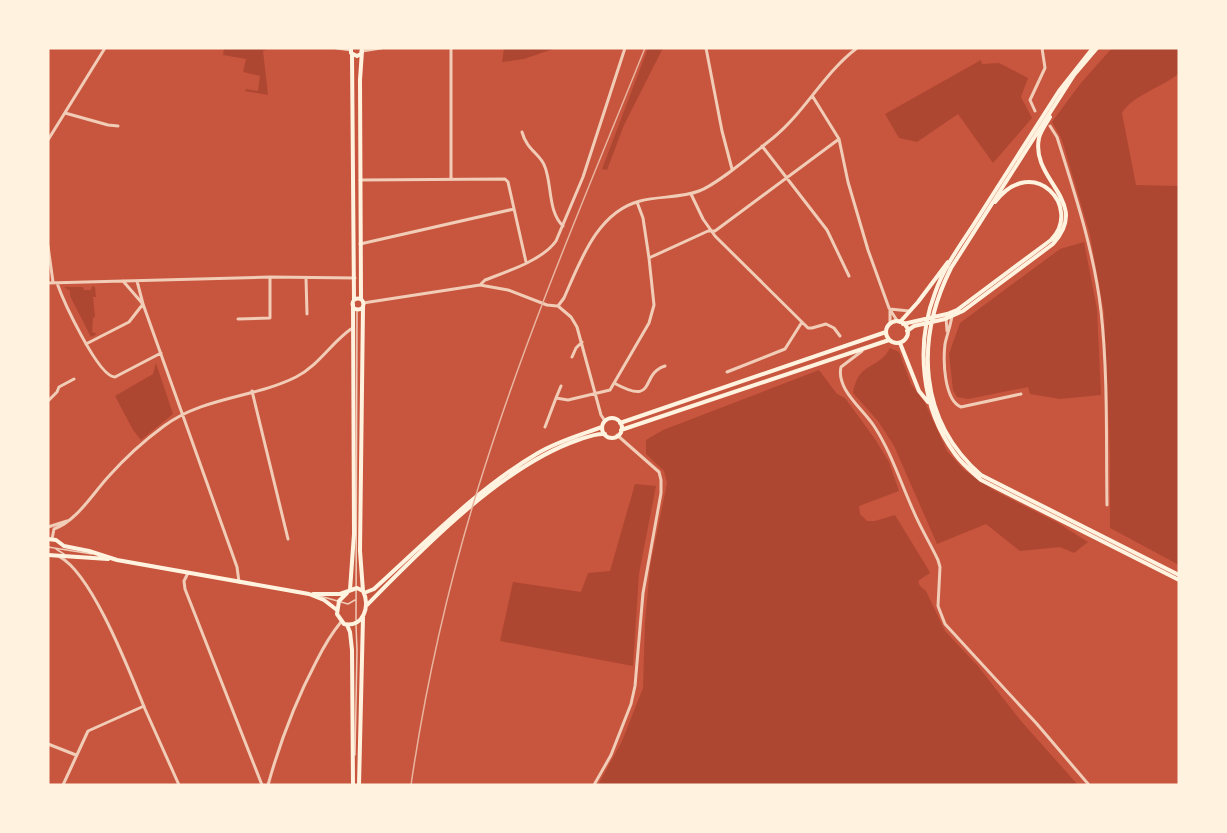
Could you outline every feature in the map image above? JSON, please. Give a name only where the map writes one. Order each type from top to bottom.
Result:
[{"type":"main road","points":[[936,419],[925,380],[923,353],[931,312],[945,270],[1074,75],[1095,48]]},
{"type":"main road","points":[[978,222],[1059,91],[1095,48]]},
{"type":"main road","points":[[352,51],[358,56],[362,50]]},
{"type":"main road","points":[[359,785],[363,616],[366,606],[361,561],[360,80],[362,50]]},
{"type":"main road","points":[[349,592],[354,534],[354,355],[351,329],[355,278],[352,51]]},
{"type":"main road","points":[[620,423],[886,332],[890,324],[950,314],[969,307],[1053,244],[1063,231],[1067,220],[1066,207],[1039,158],[1039,139],[1041,131],[1074,75]]},
{"type":"main road","points":[[621,430],[868,346],[889,340],[900,343],[905,340],[907,331],[914,326],[945,319],[1051,240],[1059,229],[1061,211],[1050,190],[1031,182],[1020,182],[1006,189],[900,323]]},
{"type":"main road","points":[[353,302],[362,303]]},
{"type":"main road","points":[[353,302],[357,309],[362,303]]},
{"type":"main road","points":[[900,323],[907,331]]},
{"type":"main road","points":[[927,329],[927,361],[934,401],[952,442],[970,466],[992,482],[1179,575]]},
{"type":"main road","points":[[886,332],[889,340]]},
{"type":"main road","points":[[900,343],[919,391],[928,402],[956,455],[981,480],[1179,580]]},
{"type":"main road","points":[[363,616],[356,624],[347,625],[341,622],[337,610],[339,602],[357,588],[364,592],[374,590],[458,514],[490,489],[538,453],[602,427],[605,421],[613,418],[620,423],[621,430],[618,435],[611,437],[599,433],[575,441],[540,456],[490,489],[366,606]]},
{"type":"main road","points":[[602,427],[605,434]]},
{"type":"main road","points":[[50,539],[60,551],[75,556],[112,558]]},
{"type":"main road","points":[[48,555],[60,551],[103,555],[188,573],[309,594],[324,600],[337,610]]},
{"type":"main road","points":[[309,594],[349,592]]},
{"type":"main road","points":[[347,625],[352,650],[353,785]]},
{"type":"street","points":[[48,140],[105,48]]},
{"type":"street","points":[[337,48],[352,51]]},
{"type":"street","points":[[362,50],[381,48]]},
{"type":"street","points":[[451,48],[451,179]]},
{"type":"street","points":[[480,285],[485,280],[550,249],[556,241],[583,177],[625,48]]},
{"type":"street","points":[[706,48],[732,169]]},
{"type":"street","points":[[558,306],[594,236],[621,208],[660,196],[691,194],[703,189],[781,131],[857,48]]},
{"type":"street","points":[[1035,111],[1030,100],[1045,69],[1042,48]]},
{"type":"street","points":[[813,97],[839,140],[848,182],[868,250],[890,309],[900,323]]},
{"type":"street","points":[[65,113],[118,126]]},
{"type":"street","points":[[1050,126],[1057,137],[1083,220],[1101,311],[1106,397],[1107,505]]},
{"type":"street","points":[[522,132],[526,144],[545,167],[556,216],[563,226]]},
{"type":"street","points":[[649,258],[715,231],[839,140]]},
{"type":"street","points":[[762,146],[827,230],[849,276]]},
{"type":"street","points":[[360,180],[505,179],[508,182],[526,262]]},
{"type":"street","points":[[691,194],[711,231],[808,328],[826,324],[834,328],[840,336]]},
{"type":"street","points":[[556,398],[568,400],[608,391],[652,315],[654,293],[642,218],[637,202]]},
{"type":"street","points":[[360,244],[514,209]]},
{"type":"street","points":[[48,246],[55,282],[63,299],[97,363],[112,378],[161,353]]},
{"type":"street","points":[[238,319],[270,318],[270,278]]},
{"type":"street","points":[[306,278],[307,314]]},
{"type":"street","points":[[48,282],[355,278]]},
{"type":"street","points":[[123,281],[143,304]]},
{"type":"street","points":[[137,281],[143,304],[237,567],[239,582]]},
{"type":"street","points":[[362,303],[480,285],[508,290],[547,305],[558,306],[574,321],[597,393],[601,415],[605,421]]},
{"type":"street","points":[[86,344],[129,322],[143,304]]},
{"type":"street","points":[[890,309],[910,311]]},
{"type":"street","points":[[890,309],[890,324]]},
{"type":"street","points":[[950,314],[945,360],[948,391],[955,405],[961,407],[1021,394]]},
{"type":"street","points":[[945,319],[948,333]]},
{"type":"street","points":[[727,372],[785,349],[802,322]]},
{"type":"street","points":[[50,539],[54,529],[65,525],[126,460],[162,427],[183,415],[213,403],[286,381],[304,372],[321,360],[351,329]]},
{"type":"street","points":[[572,357],[582,342]]},
{"type":"street","points":[[841,367],[868,346]]},
{"type":"street","points":[[833,357],[841,367],[839,376],[842,382],[887,447],[913,509],[938,560],[940,567],[938,606],[945,624],[1089,785]]},
{"type":"street","points":[[614,383],[637,393],[645,389],[658,369],[665,366]]},
{"type":"street","points":[[48,400],[59,387],[74,379]]},
{"type":"street","points":[[545,427],[561,386]]},
{"type":"street","points":[[252,391],[288,539]]},
{"type":"street","points":[[594,785],[611,755],[631,704],[635,686],[643,593],[661,492],[659,472],[618,435]]},
{"type":"street","points":[[48,527],[68,520]]},
{"type":"street","points":[[60,551],[75,570]]},
{"type":"street","points":[[75,556],[71,560],[75,570],[118,644],[179,785]]},
{"type":"street","points":[[188,573],[184,581],[185,589],[262,785]]},
{"type":"street","points":[[268,785],[281,740],[294,708],[320,655],[341,622]]},
{"type":"street","points":[[63,785],[87,731],[144,706]]},
{"type":"street","points":[[48,744],[76,755]]},
{"type":"lane","points":[[353,766],[356,749],[357,650],[357,309]]},
{"type":"lane","points":[[358,428],[362,438]]},
{"type":"lane","points":[[48,547],[60,551]]},
{"type":"lane","points":[[357,573],[361,561]]},
{"type":"lane","points":[[309,594],[348,604],[356,600]]},
{"type":"lane","points":[[356,749],[359,764]]},
{"type":"shaded area","points":[[224,48],[271,48],[263,51],[268,95],[245,91],[246,89],[258,91],[260,76],[243,72],[246,59],[223,55]]},
{"type":"shaded area","points":[[504,48],[556,48],[524,59],[502,62]]},
{"type":"shaded area","points":[[648,48],[663,48],[624,125],[607,170],[602,169]]},
{"type":"shaded area","points":[[1112,48],[1179,48],[1179,73],[1141,96],[1127,106],[1122,113],[1136,185],[1179,186],[1179,565],[1110,528],[1110,453],[1104,312],[1090,235],[1062,140],[1052,122],[1080,84]]},
{"type":"shaded area","points":[[981,60],[982,64],[999,63],[1028,78],[1021,97],[1032,118],[993,163],[958,114],[917,142],[899,138],[885,114]]},
{"type":"shaded area","points":[[1084,242],[1097,309],[1101,395],[1060,399],[1030,394],[1028,387],[968,399],[957,397],[953,390],[949,354],[960,323],[1060,249]]},
{"type":"shaded area","points":[[92,286],[95,287],[96,297],[93,297],[95,317],[92,332],[97,334],[91,337],[70,296],[70,291],[64,287],[83,287],[84,290],[91,290]]},
{"type":"shaded area","points":[[890,348],[899,352],[911,384],[925,403],[947,451],[964,470],[995,491],[1058,523],[1088,542],[1074,553],[1060,547],[1020,551],[986,524],[937,544],[894,446],[878,421],[853,393],[859,376],[880,360]]},
{"type":"shaded area","points":[[156,363],[173,414],[141,440],[133,430],[115,396],[153,374]]},
{"type":"shaded area","points":[[819,370],[837,394],[845,398],[875,439],[889,462],[899,491],[859,506],[860,514],[867,521],[895,515],[930,573],[918,581],[926,591],[945,631],[978,666],[1021,721],[1078,785],[598,785],[622,741],[643,688],[645,622],[650,567],[667,483],[664,471],[646,454],[646,440],[663,430]]},
{"type":"shaded area","points":[[635,484],[656,486],[639,574],[633,666],[500,641],[513,582],[581,592],[588,573],[610,571]]},
{"type":"railway","points":[[411,785],[442,622],[462,542],[486,463],[522,358],[645,48]]}]
